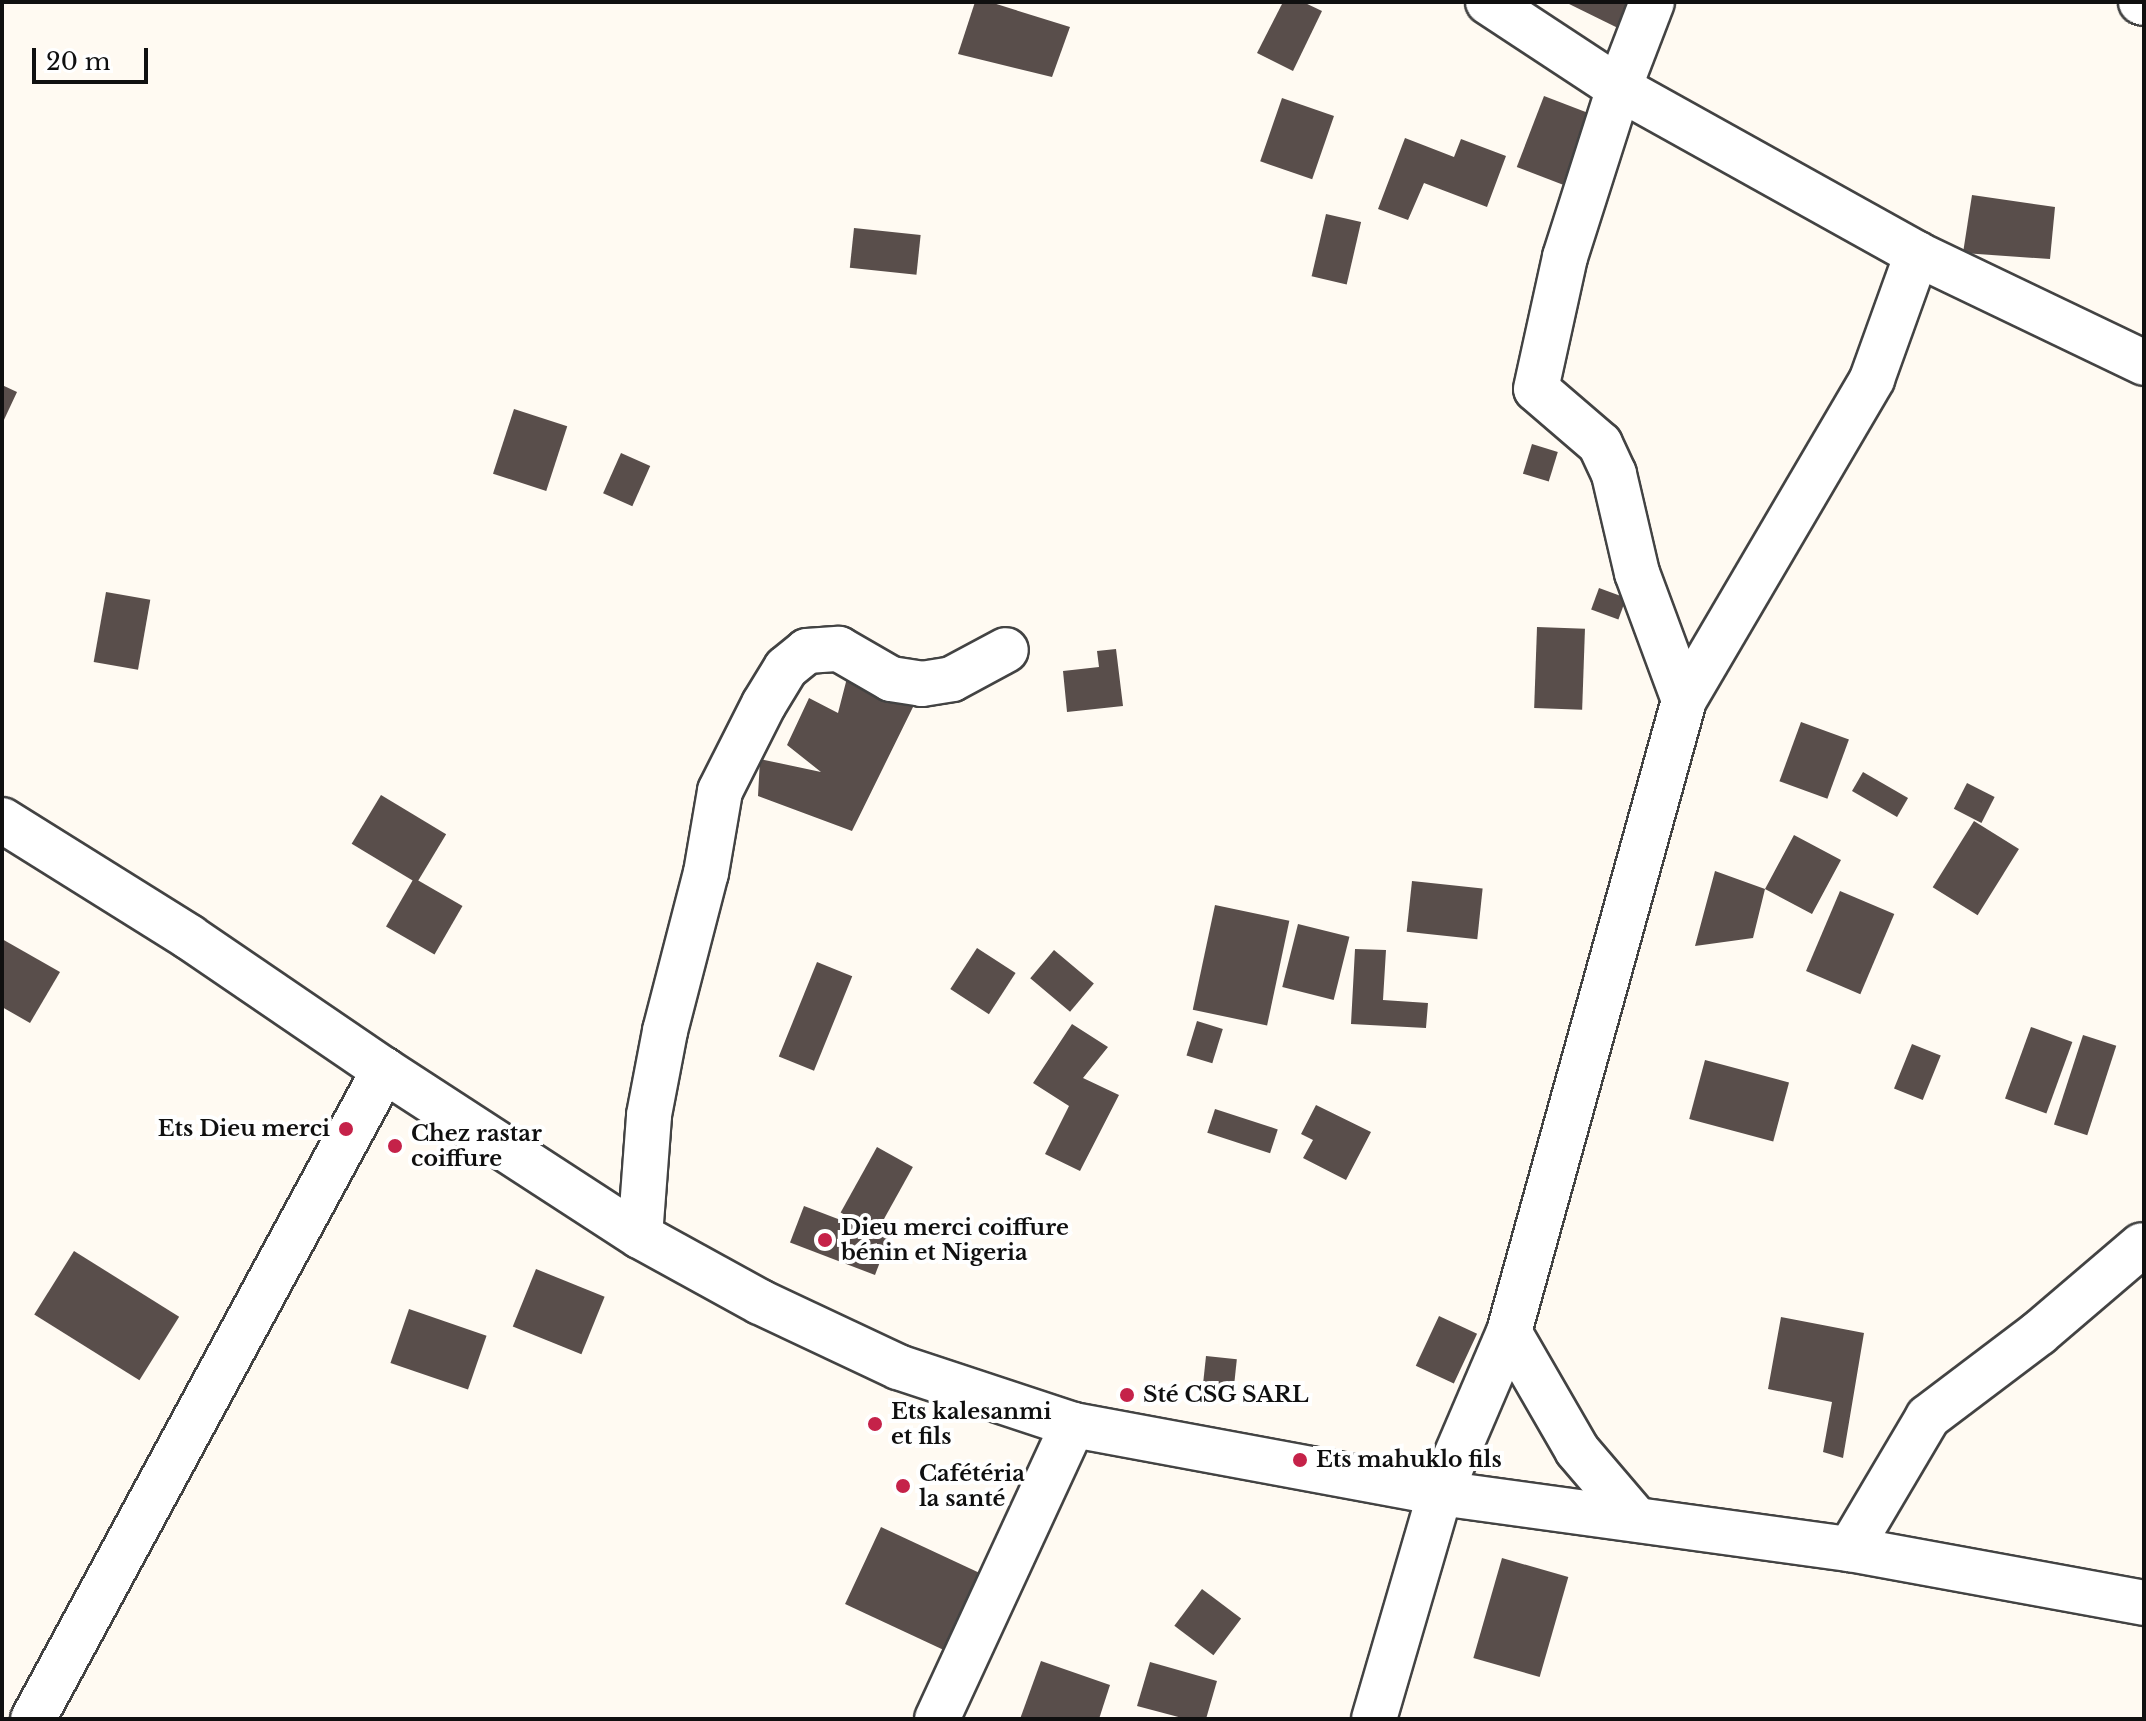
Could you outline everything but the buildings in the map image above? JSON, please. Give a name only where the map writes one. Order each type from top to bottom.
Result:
[{"type":"street","points":[[1488,2],[1619,88],[1917,254],[2144,363]]},
{"type":"street","points":[[1652,2],[1619,88],[1565,257],[1536,389],[1600,444],[1610,464],[1637,573],[1684,700]]},
{"type":"street","points":[[1374,1719],[1440,1493],[1509,1332],[1684,700],[1786,532],[1872,379],[1917,254]]},
{"type":"street","points":[[640,1236],[649,1115],[665,1031],[706,873],[720,791],[786,668],[807,651],[839,649],[891,679],[922,684],[952,679],[1006,650]]},
{"type":"street","points":[[2,820],[189,937],[384,1070],[640,1236],[760,1302],[898,1367],[1073,1425],[1440,1493],[1850,1549],[2144,1603]]},
{"type":"street","points":[[33,1719],[384,1070]]},
{"type":"street","points":[[1850,1549],[1928,1417],[2039,1333],[2142,1245]]},
{"type":"street","points":[[1509,1332],[1577,1450],[1636,1519]]},
{"type":"street","points":[[937,1719],[1073,1425]]},
{"type":"place","name":"Ets Dieu merci","points":[[346,1129]]},
{"type":"place","name":"Chez rastar coiffure","points":[[395,1146]]},
{"type":"place","name":"Dieu merci coiffure bénin et Nigeria","points":[[825,1240]]},
{"type":"place","name":"Sté CSG SARL","points":[[1127,1395]]},
{"type":"place","name":"Ets kalesanmi et fils","points":[[875,1424]]},
{"type":"place","name":"Ets mahuklo fils","points":[[1300,1460]]},
{"type":"place","name":"Cafétéria la santé","points":[[903,1486]]}]
